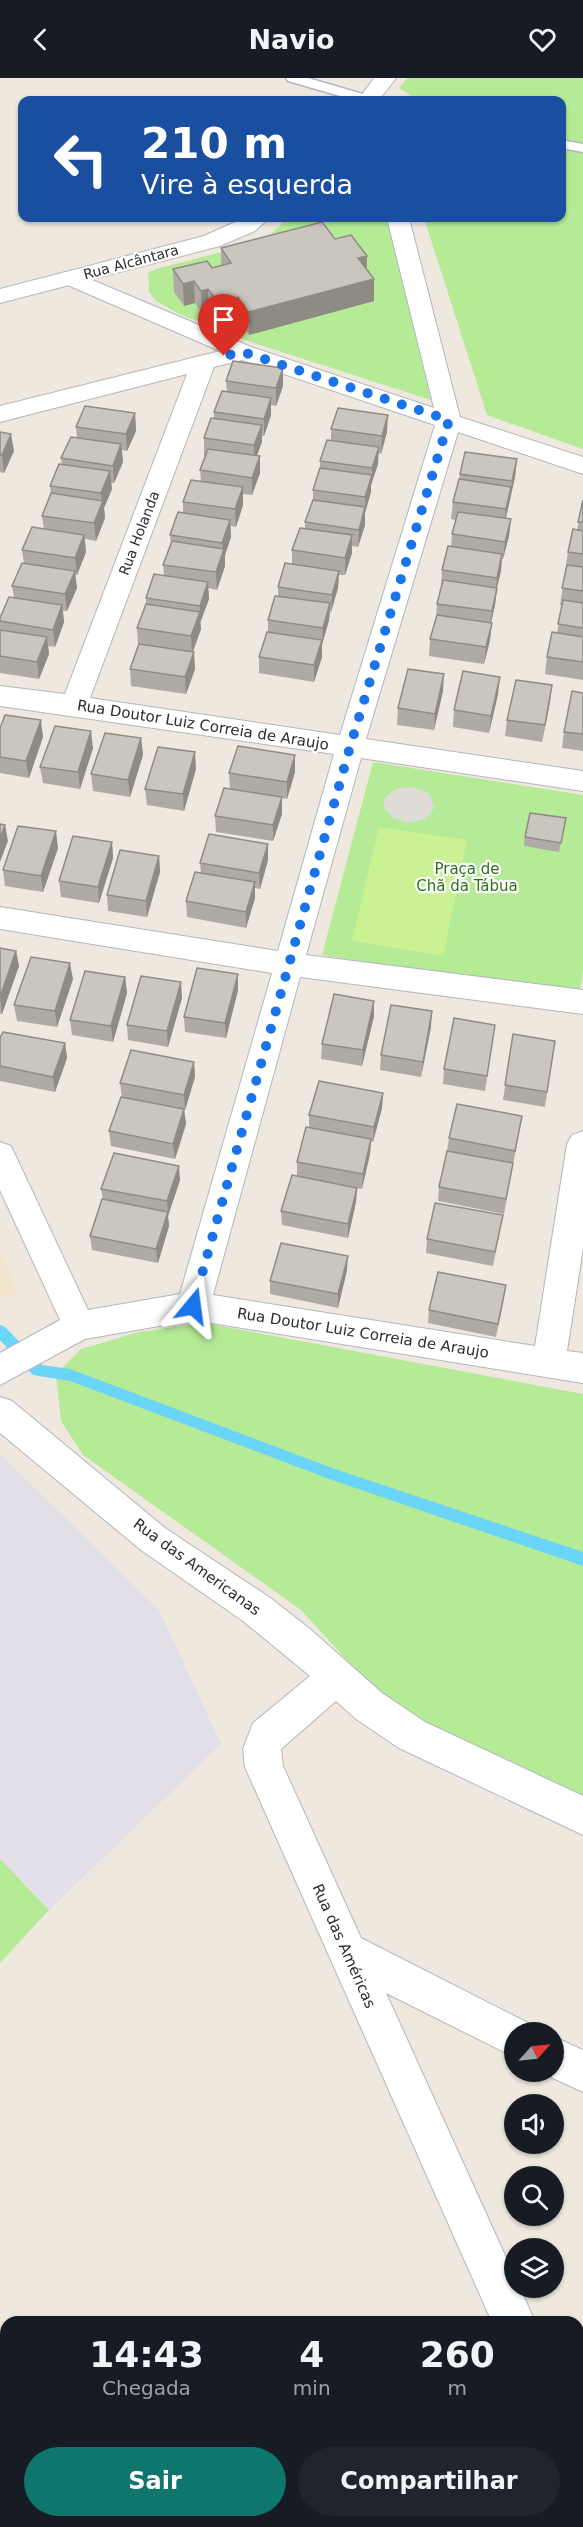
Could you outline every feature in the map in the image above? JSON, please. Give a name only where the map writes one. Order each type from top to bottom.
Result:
[{"type":"street","points":[[371,96],[385,78]]},
{"type":"street","name":"Rua Alcântara","points":[[0,296],[212,241],[252,222]]},
{"type":"street","points":[[193,1306],[350,747],[449,420],[399,222]]},
{"type":"street","points":[[71,278],[243,352],[583,466]]},
{"type":"street","points":[[0,414],[243,352]]},
{"type":"street","name":"Rua Holanda","points":[[74,705],[204,361]]},
{"type":"street","name":"Rua Doutor Luiz Correia de Araujo","points":[[0,696],[583,781]]},
{"type":"street","points":[[0,918],[289,964],[583,1002]]},
{"type":"street","points":[[549,1362],[583,1144]]},
{"type":"street","points":[[0,1155],[69,1332]]},
{"type":"street","name":"Rua Doutor Luiz Correia de Araujo","points":[[0,1370],[69,1332],[193,1306],[583,1368]]},
{"type":"street","name":"Rua das Americanas","points":[[0,1412],[153,1539],[256,1609],[297,1641],[336,1678]]},
{"type":"street","points":[[336,1678],[369,1706],[412,1735],[583,1816]]},
{"type":"street","name":"Rua das Américas","points":[[336,1678],[266,1736],[262,1749],[264,1767],[511,2316]]},
{"type":"street","points":[[346,1951],[504,2032]]},
{"type":"street","points":[[564,2062],[583,2072]]},
{"type":"lane","points":[[293,78],[354,96]]},
{"type":"lane","points":[[566,145],[583,148]]},
{"type":"shaded area","points":[[413,787],[427,792],[434,808],[425,819],[409,823],[393,818],[384,807],[387,795],[398,788]]},
{"type":"shaded area","points":[[0,1249],[20,1299],[0,1295]]},
{"type":"shaded area","points":[[0,1454],[159,1610],[221,1744],[49,1910],[0,1859]]},
{"type":"green space","points":[[407,78],[583,78],[583,449],[487,415],[425,222],[566,222],[566,96],[412,96],[399,88]]},
{"type":"green space","points":[[283,222],[388,222],[437,402],[251,342],[179,314],[156,301],[149,292],[148,273],[156,269],[264,241]]},
{"type":"green space","name":"Praça de Chã da Tábua","points":[[373,762],[583,795],[583,972],[579,997],[322,955]]},
{"type":"green space","points":[[379,827],[467,840],[443,956],[352,941]]},
{"type":"green space","points":[[205,1323],[583,1394],[583,1795],[414,1719],[374,1690],[301,1610],[83,1455],[61,1421],[56,1374],[81,1349],[139,1332]]},
{"type":"green space","points":[[0,1859],[49,1910],[0,1963]]},
{"type":"building","points":[[322,222],[335,239],[351,235],[367,256],[358,258],[374,279],[248,312],[238,297],[218,302],[208,289],[201,291],[194,281],[183,284],[173,269],[207,261],[212,268],[231,263],[221,248]]},
{"type":"building","points":[[233,361],[283,368],[276,388],[226,381]]},
{"type":"building","points":[[222,391],[271,398],[264,419],[214,412]]},
{"type":"building","points":[[85,406],[135,413],[126,434],[76,427]]},
{"type":"building","points":[[338,408],[388,415],[382,436],[331,429]]},
{"type":"building","points":[[211,418],[262,425],[254,445],[204,438]]},
{"type":"building","points":[[0,432],[11,434],[2,455],[0,455]]},
{"type":"building","points":[[71,437],[121,444],[113,466],[61,458]]},
{"type":"building","points":[[327,440],[379,447],[372,468],[320,461]]},
{"type":"building","points":[[208,449],[260,456],[252,478],[200,470]]},
{"type":"building","points":[[465,452],[517,459],[512,481],[460,474]]},
{"type":"building","points":[[59,464],[110,471],[101,493],[50,486]]},
{"type":"building","points":[[320,468],[372,475],[365,497],[313,490]]},
{"type":"building","points":[[459,479],[511,487],[506,509],[453,502]]},
{"type":"building","points":[[191,480],[243,487],[235,509],[183,502]]},
{"type":"building","points":[[51,493],[103,501],[94,523],[42,516]]},
{"type":"building","points":[[313,500],[365,507],[359,530],[305,522]]},
{"type":"building","points":[[583,500],[583,522],[578,522]]},
{"type":"building","points":[[178,512],[230,520],[222,543],[170,535]]},
{"type":"building","points":[[458,512],[511,519],[505,542],[452,534]]},
{"type":"building","points":[[32,527],[84,535],[75,558],[22,550]]},
{"type":"building","points":[[300,528],[352,535],[345,558],[292,550]]},
{"type":"building","points":[[573,529],[583,531],[583,554],[568,552]]},
{"type":"building","points":[[172,541],[224,549],[216,572],[163,565]]},
{"type":"building","points":[[448,546],[502,554],[497,578],[442,570]]},
{"type":"building","points":[[22,563],[75,571],[65,594],[12,586]]},
{"type":"building","points":[[285,563],[339,571],[332,595],[278,587]]},
{"type":"building","points":[[567,565],[583,567],[583,591],[562,588]]},
{"type":"building","points":[[154,574],[208,582],[200,606],[146,598]]},
{"type":"building","points":[[443,580],[497,588],[492,611],[437,604]]},
{"type":"building","points":[[275,596],[330,603],[323,628],[268,620]]},
{"type":"building","points":[[9,597],[62,605],[53,630],[0,621]]},
{"type":"building","points":[[563,600],[583,603],[583,628],[558,624]]},
{"type":"building","points":[[146,604],[200,612],[191,636],[137,628]]},
{"type":"building","points":[[437,615],[492,623],[486,647],[430,639]]},
{"type":"building","points":[[0,630],[47,637],[37,662],[0,656]]},
{"type":"building","points":[[267,632],[322,640],[314,665],[259,657]]},
{"type":"building","points":[[552,632],[583,637],[583,662],[547,657]]},
{"type":"building","points":[[139,644],[194,652],[185,677],[130,669]]},
{"type":"building","points":[[408,669],[444,674],[435,714],[398,708]]},
{"type":"building","points":[[463,671],[500,677],[491,716],[454,710]]},
{"type":"building","points":[[516,680],[552,685],[545,725],[507,720]]},
{"type":"building","points":[[572,691],[583,693],[583,734],[564,732]]},
{"type":"building","points":[[5,715],[41,720],[26,761],[0,757],[0,728]]},
{"type":"building","points":[[55,726],[91,731],[78,772],[40,767]]},
{"type":"building","points":[[105,733],[141,738],[128,780],[91,774]]},
{"type":"building","points":[[238,746],[295,755],[287,782],[229,773]]},
{"type":"building","points":[[158,747],[195,752],[183,794],[145,789]]},
{"type":"building","points":[[224,788],[282,797],[273,825],[215,816]]},
{"type":"building","points":[[530,813],[566,818],[561,843],[525,837]]},
{"type":"building","points":[[0,824],[5,825],[0,838]]},
{"type":"building","points":[[18,826],[56,831],[41,876],[3,870]]},
{"type":"building","points":[[209,834],[268,844],[259,873],[200,863]]},
{"type":"building","points":[[73,836],[112,842],[98,887],[59,881]]},
{"type":"building","points":[[120,850],[159,856],[146,901],[107,895]]},
{"type":"building","points":[[195,872],[255,882],[246,912],[186,901]]},
{"type":"building","points":[[0,948],[16,951],[0,997]]},
{"type":"building","points":[[31,957],[70,963],[55,1011],[14,1005]]},
{"type":"building","points":[[197,968],[238,974],[225,1023],[184,1017]]},
{"type":"building","points":[[85,971],[125,977],[111,1026],[70,1020]]},
{"type":"building","points":[[141,976],[181,982],[167,1031],[127,1025]]},
{"type":"building","points":[[334,994],[374,1001],[363,1050],[322,1044]]},
{"type":"building","points":[[391,1005],[432,1011],[423,1062],[381,1055]]},
{"type":"building","points":[[454,1018],[495,1025],[487,1076],[444,1069]]},
{"type":"building","points":[[3,1032],[65,1043],[53,1077],[0,1066],[0,1038]]},
{"type":"building","points":[[513,1034],[555,1041],[547,1092],[505,1085]]},
{"type":"building","points":[[131,1050],[194,1062],[184,1095],[120,1083]]},
{"type":"building","points":[[319,1081],[383,1093],[374,1127],[309,1115]]},
{"type":"building","points":[[121,1097],[184,1109],[173,1144],[109,1131]]},
{"type":"building","points":[[457,1104],[522,1116],[515,1151],[449,1138]]},
{"type":"building","points":[[306,1127],[371,1139],[363,1174],[297,1162]]},
{"type":"building","points":[[447,1151],[513,1163],[506,1199],[439,1187]]},
{"type":"building","points":[[114,1153],[179,1166],[167,1201],[101,1189]]},
{"type":"building","points":[[292,1175],[357,1188],[348,1224],[281,1211]]},
{"type":"building","points":[[102,1199],[168,1212],[156,1249],[90,1236]]},
{"type":"building","points":[[435,1203],[503,1215],[495,1252],[427,1239]]},
{"type":"building","points":[[281,1243],[348,1256],[338,1294],[270,1281]]},
{"type":"building","points":[[438,1272],[506,1285],[498,1324],[429,1310]]},
{"type":"waterway","points":[[0,1331],[38,1371],[70,1375],[332,1474],[583,1559]]},
{"type":"route","points":[[193,1306],[350,747],[449,420],[243,352],[224,356]]}]
